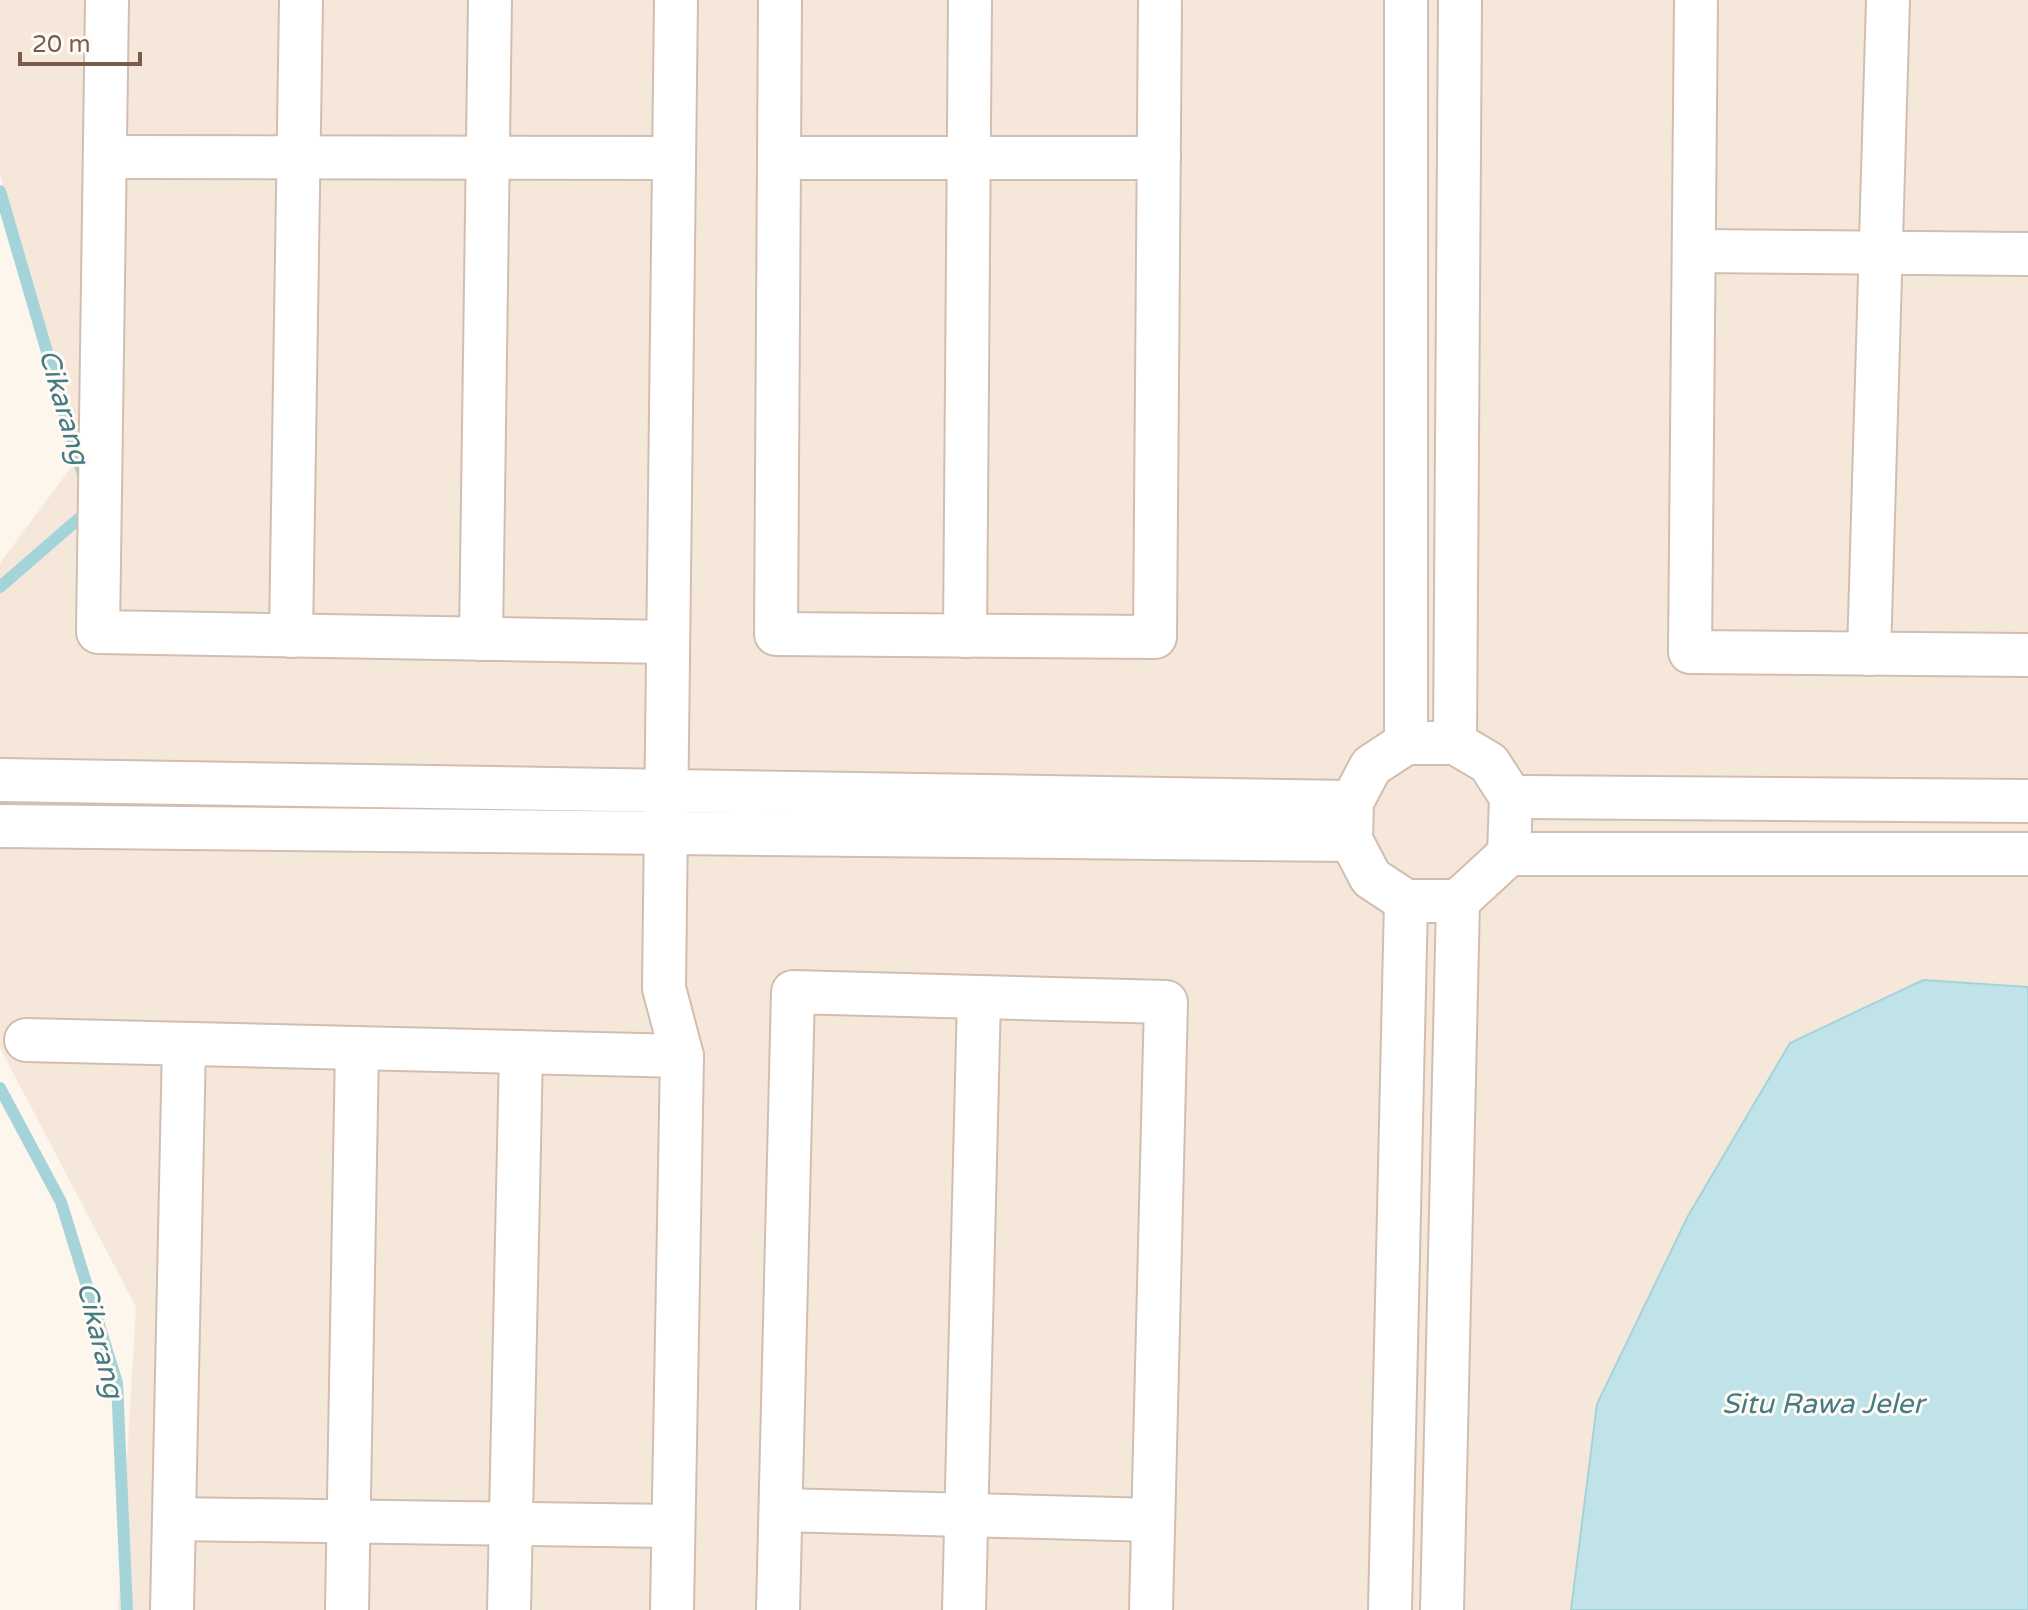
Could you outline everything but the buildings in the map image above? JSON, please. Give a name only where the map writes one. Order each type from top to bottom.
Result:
[{"type":"street","points":[[107,0],[98,632],[668,642]]},
{"type":"street","points":[[291,636],[301,0]]},
{"type":"street","points":[[481,639],[490,0]]},
{"type":"street","points":[[672,1610],[682,1056],[664,988],[676,0]]},
{"type":"street","points":[[780,0],[776,634],[1155,637],[1160,0]]},
{"type":"street","points":[[965,636],[970,0]]},
{"type":"street","points":[[1406,0],[1406,743]]},
{"type":"street","points":[[1455,743],[1460,0]]},
{"type":"street","points":[[1696,0],[1690,652],[2028,655]]},
{"type":"street","points":[[1869,654],[1888,0]]},
{"type":"street","points":[[105,157],[674,158]]},
{"type":"street","points":[[779,158],[1159,158]]},
{"type":"street","points":[[1694,251],[2028,254]]},
{"type":"street","points":[[1406,291],[1458,295]]},
{"type":"street","points":[[1509,854],[1511,797],[1489,763],[1455,743],[1406,743],[1371,766],[1352,821],[1371,878],[1406,901],[1458,901],[1509,854],[2028,854]]},
{"type":"street","points":[[0,780],[667,791],[1352,821]]},
{"type":"street","points":[[1511,797],[2028,801]]},
{"type":"street","points":[[0,826],[666,833],[1352,821]]},
{"type":"street","points":[[1390,1610],[1406,901]]},
{"type":"street","points":[[1442,1610],[1458,901]]},
{"type":"street","points":[[778,1610],[793,992],[1166,1002],[1151,1610]]},
{"type":"street","points":[[964,1610],[979,997]]},
{"type":"street","points":[[26,1040],[682,1056]]},
{"type":"street","points":[[172,1610],[184,1044]]},
{"type":"street","points":[[347,1610],[357,1048]]},
{"type":"street","points":[[509,1610],[521,1052]]},
{"type":"street","points":[[1393,1444],[1445,1444]]},
{"type":"street","points":[[781,1510],[1153,1520]]},
{"type":"street","points":[[174,1519],[673,1526]]},
{"type":"shaded area","points":[[0,0],[2028,0],[2028,987],[1923,980],[1790,1043],[1688,1216],[1597,1404],[1571,1610],[118,1610],[136,1307],[0,1048],[0,563],[70,469],[0,173]]},
{"type":"water","name":"Situ Rawa Jeler","points":[[1923,980],[2028,987],[2028,1610],[1571,1610],[1597,1404],[1688,1216],[1790,1043]]},
{"type":"waterway","name":"Cikarang","points":[[0,191],[83,475]]},
{"type":"waterway","name":"Cikarang","points":[[0,587],[91,508]]},
{"type":"waterway","name":"Cikarang","points":[[0,1088],[61,1202],[117,1383],[127,1610]]}]
